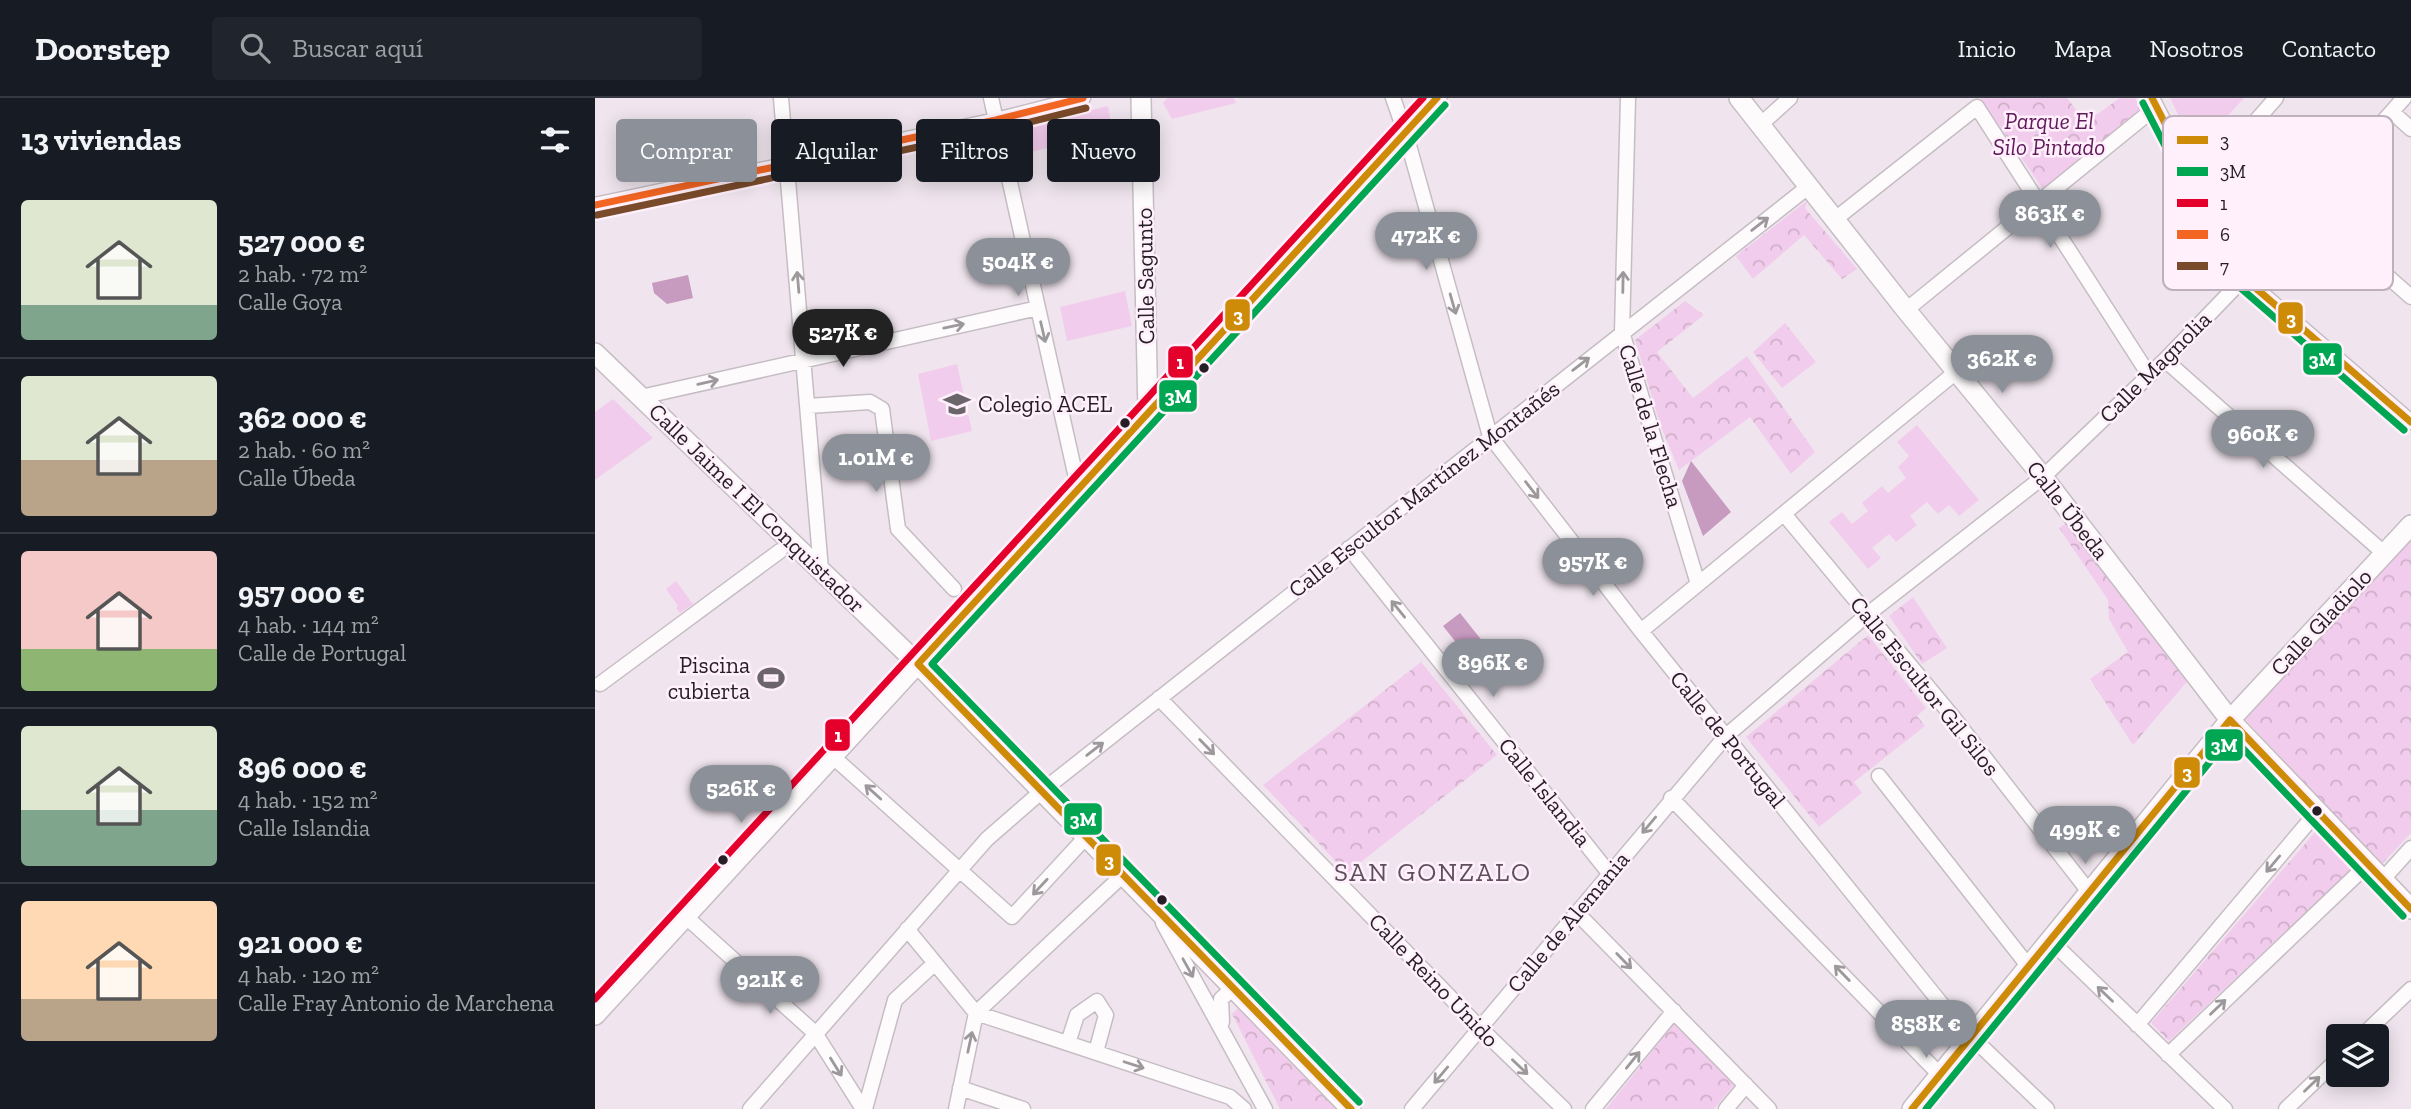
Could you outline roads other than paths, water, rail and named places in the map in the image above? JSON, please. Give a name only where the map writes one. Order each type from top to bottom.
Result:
[{"type":"street","points":[[781,98],[783,119]]},
{"type":"street","points":[[991,98],[996,119]]},
{"type":"street","points":[[1000,119],[1083,98]]},
{"type":"street","name":"Calle Sagunto","points":[[1141,98],[1149,413]]},
{"type":"street","points":[[1393,98],[1406,135],[1490,436]]},
{"type":"street","points":[[595,1015],[831,755],[1079,491],[1406,135],[1437,98]]},
{"type":"street","name":"Calle de la Flecha","points":[[1628,98],[1622,332],[1698,584]]},
{"type":"street","name":"Calle Úbeda","points":[[1738,98],[2043,477],[2230,719],[2411,909]]},
{"type":"street","points":[[1760,125],[1790,98]]},
{"type":"street","points":[[2260,116],[2276,98]]},
{"type":"street","name":"Calle Magnolia","points":[[2388,116],[2404,98]]},
{"type":"street","points":[[1906,310],[2154,103],[2163,120]]},
{"type":"street","points":[[1834,220],[1977,107],[2149,375]]},
{"type":"street","points":[[2392,112],[2411,129]]},
{"type":"street","points":[[595,205],[771,167]]},
{"type":"street","points":[[789,182],[821,569]]},
{"type":"street","points":[[1010,182],[1079,491]]},
{"type":"street","name":"Calle Escultor Martínez Montañés","points":[[750,1109],[987,839],[1042,791],[1808,187]]},
{"type":"street","points":[[2393,281],[2411,297]]},
{"type":"street","name":"Calle Magnolia","points":[[1868,614],[2043,477],[2165,360],[2232,290]]},
{"type":"street","points":[[2258,290],[2411,422]]},
{"type":"street","points":[[641,397],[1038,308]]},
{"type":"street","name":"Calle Jaime I El Conquistador","points":[[595,353],[918,664],[1351,1109]]},
{"type":"street","points":[[2165,360],[2385,554]]},
{"type":"street","points":[[1641,631],[1957,372]]},
{"type":"street","points":[[808,406],[870,402],[882,409],[898,529],[954,589]]},
{"type":"street","name":"Calle de Portugal","points":[[1490,436],[1641,631],[1956,1022],[2047,1109]]},
{"type":"street","name":"Calle Escultor Gil Silos","points":[[1784,514],[1868,614],[2089,893]]},
{"type":"street","name":"Calle Gladiolo","points":[[1912,1109],[2230,719],[2411,525]]},
{"type":"street","name":"Calle Islandia","points":[[1349,548],[1609,873]]},
{"type":"street","points":[[600,684],[781,551]]},
{"type":"street","name":"Calle de Alemania","points":[[1412,1109],[1671,798],[1726,736],[1868,614]]},
{"type":"street","name":"Calle Reino Unido","points":[[1159,698],[1480,1028],[1564,1109]]},
{"type":"street","points":[[831,755],[1011,917],[1086,837]]},
{"type":"street","points":[[1879,776],[2029,967]]},
{"type":"street","points":[[1671,798],[1940,1074]]},
{"type":"street","points":[[2137,1025],[2317,812]]},
{"type":"street","points":[[2383,879],[2411,848]]},
{"type":"street","points":[[2168,1055],[2368,864]]},
{"type":"street","points":[[955,1109],[976,1013],[1123,876]]},
{"type":"street","points":[[1155,908],[1265,1109]]},
{"type":"street","points":[[1577,913],[1769,1109]]},
{"type":"street","points":[[685,916],[815,1033],[864,1109]]},
{"type":"street","points":[[907,929],[976,1013],[1096,1052],[1244,1109]]},
{"type":"street","points":[[2050,940],[2225,1109]]},
{"type":"street","points":[[864,1109],[895,1000],[935,963]]},
{"type":"street","points":[[1222,1027],[1221,999],[1233,988]]},
{"type":"street","points":[[2375,1024],[2411,989]]},
{"type":"street","points":[[1068,1043],[1077,1015],[1097,1001],[1106,1015],[1096,1052]]},
{"type":"street","points":[[1593,1109],[1674,1012]]},
{"type":"street","points":[[2286,1109],[2326,1071]]},
{"type":"street","points":[[1726,1109],[1745,1085]]},
{"type":"street","points":[[960,1088],[1023,1109]]},
{"type":"place","name":"Colegio ACEL","points":[[957,404]]},
{"type":"place","name":"Piscina cubierta","points":[[771,678]]},
{"type":"district","name":"SAN GONZALO","points":[[1433,872]]},
{"type":"park label","name":"Parque El Silo Pintado","points":[[2049,134]]}]
